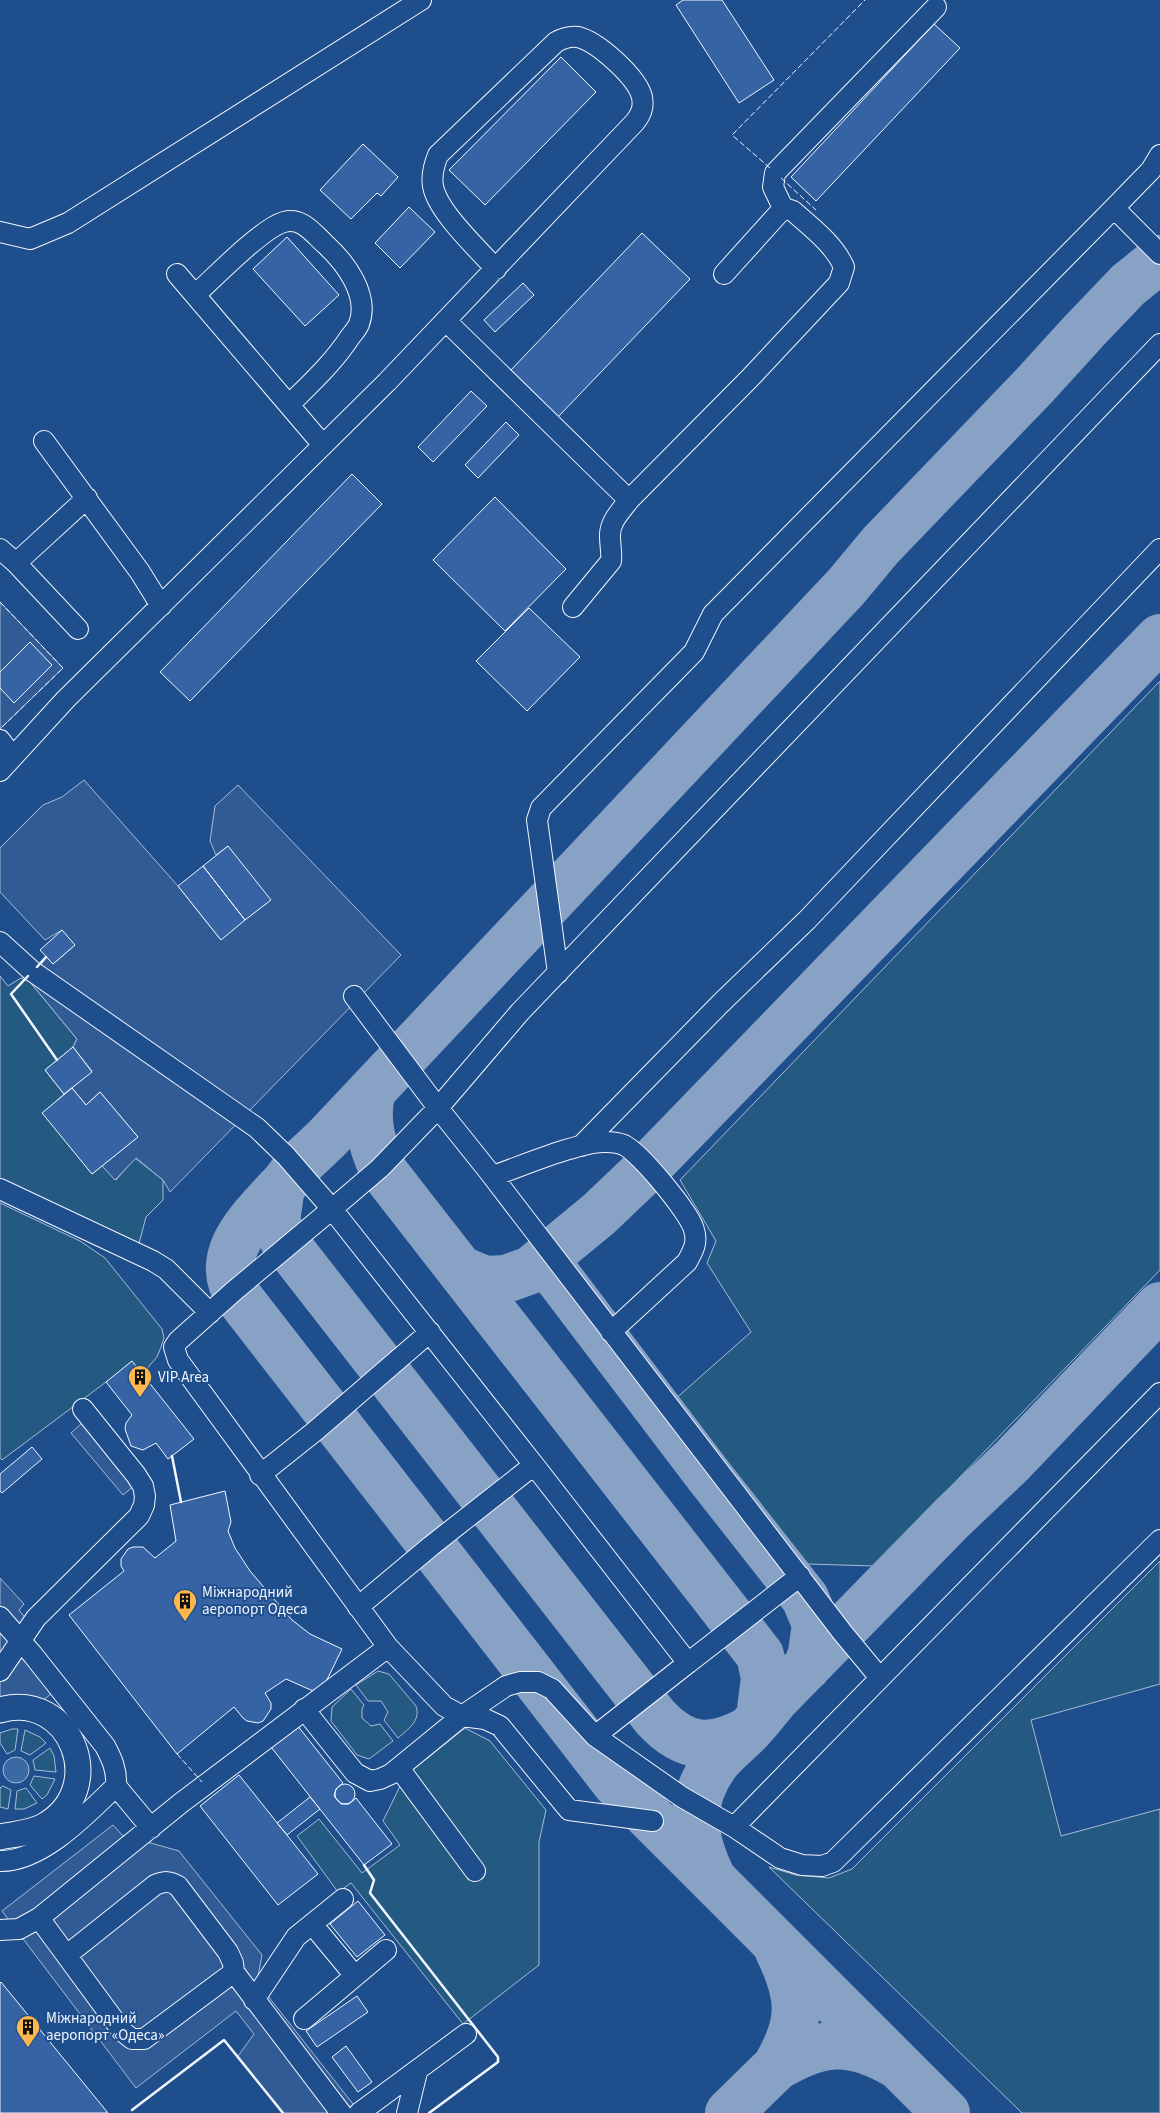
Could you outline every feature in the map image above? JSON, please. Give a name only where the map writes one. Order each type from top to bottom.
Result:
[{"type":"main road","points":[[0,1837],[43,1827],[56,1818],[67,1807],[79,1776],[78,1759],[74,1746],[65,1731],[51,1718],[38,1711],[12,1709]]},
{"type":"main road","points":[[0,1830],[27,1832]]},
{"type":"lane","points":[[0,232],[30,239],[68,223],[421,0]]},
{"type":"lane","points":[[784,210],[773,188],[775,173],[936,8]]},
{"type":"lane","points":[[0,771],[66,700],[446,321],[496,269],[619,140],[642,113],[642,97],[634,82],[598,46],[588,41],[569,37],[556,42],[438,155],[434,164],[433,186],[436,198],[445,212],[496,269]]},
{"type":"lane","points":[[558,973],[537,820],[542,808],[694,652],[713,614],[1114,208],[1151,170],[1160,155]]},
{"type":"lane","points":[[1114,208],[1160,254]]},
{"type":"lane","points":[[724,274],[784,210]]},
{"type":"lane","points":[[573,606],[611,562],[610,534],[612,523],[629,500],[750,378],[840,283],[844,267],[834,250],[793,211],[784,210]]},
{"type":"lane","points":[[195,295],[266,232],[285,222],[294,221],[302,223],[334,252],[353,280],[360,299],[359,324],[329,364],[289,405]]},
{"type":"lane","points":[[178,274],[323,445]]},
{"type":"lane","points":[[446,321],[629,500]]},
{"type":"lane","points":[[653,1821],[568,1810],[500,1726],[485,1719],[462,1716],[444,1706],[388,1647],[260,1475],[178,1360],[174,1347],[178,1341],[210,1313],[380,1168],[438,1108],[520,1012],[1160,344]]},
{"type":"lane","points":[[44,441],[140,572],[161,606]]},
{"type":"lane","points":[[16,563],[87,498]]},
{"type":"lane","points":[[0,549],[16,563],[78,629]]},
{"type":"lane","points":[[581,1146],[721,1003],[807,920],[1160,549]]},
{"type":"lane","points":[[0,740],[14,756]]},
{"type":"lane","points":[[0,942],[32,971],[257,1128],[286,1156],[332,1209],[430,1332],[688,1663]]},
{"type":"lane","points":[[354,996],[438,1108],[493,1176],[842,1632],[880,1678]]},
{"type":"lane","points":[[493,1176],[581,1146],[603,1141],[624,1145],[648,1166],[689,1217],[696,1239],[695,1248],[687,1262],[611,1332]]},
{"type":"lane","points":[[0,1189],[153,1261],[166,1270],[210,1313]]},
{"type":"lane","points":[[260,1475],[314,1432],[430,1332]]},
{"type":"lane","points":[[734,1827],[1160,1393]]},
{"type":"lane","points":[[0,1671],[36,1618],[132,1525],[144,1505],[143,1486],[83,1409]]},
{"type":"lane","points":[[358,1606],[438,1540],[534,1466]]},
{"type":"lane","points":[[304,1709],[355,1773],[370,1781],[380,1779],[399,1768],[462,1716],[511,1684],[538,1682],[552,1689],[595,1736],[682,1797],[734,1827],[780,1858],[802,1865],[822,1866],[833,1862],[1160,1540]]},
{"type":"lane","points":[[595,1736],[800,1576]]},
{"type":"lane","points":[[0,1618],[21,1640],[105,1746],[113,1761],[116,1786],[151,1828]]},
{"type":"lane","points":[[0,1930],[19,1929],[39,1918],[304,1709],[388,1647]]},
{"type":"lane","points":[[12,1709],[84,1719]]},
{"type":"lane","points":[[79,1776],[88,1747],[84,1719]]},
{"type":"lane","points":[[399,1768],[475,1871]]},
{"type":"lane","points":[[0,1861],[26,1856],[47,1846],[96,1806],[116,1786]]},
{"type":"lane","points":[[67,1955],[155,1885],[171,1882],[178,1886],[228,1952],[233,1963],[234,1972],[254,2000],[341,2113]]},
{"type":"lane","points":[[254,2000],[296,1937],[343,1899]]},
{"type":"lane","points":[[39,1918],[122,2031],[132,2039],[144,2039],[234,1972]]},
{"type":"lane","points":[[312,1924],[355,1976]]},
{"type":"lane","points":[[304,2019],[386,1950]]},
{"type":"lane","points":[[359,2113],[466,2034]]},
{"type":"lane","points":[[407,2113],[417,2072]]},
{"type":"shaded area","points":[[0,602],[63,668],[0,729]]},
{"type":"shaded area","points":[[1160,681],[1160,1270],[874,1566],[808,1564],[673,1401],[751,1332],[707,1263],[716,1241],[680,1180]]},
{"type":"shaded area","points":[[84,780],[178,886],[220,939],[268,902],[228,846],[216,855],[210,841],[215,806],[238,785],[401,955],[170,1192],[163,1180],[136,1158],[115,1180],[102,1166],[138,1137],[100,1092],[86,1105],[72,1088],[92,1071],[73,1047],[77,1039],[30,982],[46,957],[53,964],[74,946],[62,930],[45,940],[0,892],[0,848],[43,805],[62,797]]},
{"type":"shaded area","points":[[0,976],[8,986],[21,978],[30,982],[77,1039],[73,1047],[45,1070],[64,1094],[43,1113],[92,1174],[102,1166],[116,1180],[135,1158],[163,1180],[163,1200],[146,1217],[137,1251],[0,1186]]},
{"type":"shaded area","points":[[0,1203],[80,1241],[105,1258],[162,1329],[164,1338],[157,1357],[142,1374],[106,1382],[2,1460],[0,1458]]},
{"type":"shaded area","points":[[83,1422],[135,1485],[123,1495],[71,1433]]},
{"type":"shaded area","points":[[1160,1561],[1160,1684],[1031,1720],[1061,1836],[1160,1809],[1160,2113],[1022,2113],[769,1867],[796,1875],[829,1878],[852,1869]]},
{"type":"shaded area","points":[[0,1578],[24,1604],[19,1610],[37,1633],[27,1642],[61,1686],[41,1702],[0,1699]]},
{"type":"shaded area","points":[[378,1671],[389,1674],[416,1706],[417,1716],[415,1720],[398,1738],[384,1720],[388,1712],[381,1701],[368,1701],[356,1685]]},
{"type":"shaded area","points":[[351,1689],[364,1705],[362,1718],[371,1726],[380,1724],[393,1741],[369,1759],[357,1755],[331,1721],[332,1707]]},
{"type":"shaded area","points":[[465,1728],[490,1741],[546,1810],[539,1842],[539,1965],[463,2024],[351,1883],[338,1892],[297,1836],[319,1819],[362,1873],[400,1845],[383,1821],[405,1776]]},
{"type":"shaded area","points":[[18,1729],[15,1750],[7,1754],[0,1743],[0,1733]]},
{"type":"shaded area","points":[[25,1730],[40,1737],[46,1743],[30,1755],[21,1751]]},
{"type":"shaded area","points":[[50,1748],[54,1756],[56,1772],[35,1770],[33,1760]]},
{"type":"shaded area","points":[[16,1757],[25,1761],[29,1770],[25,1779],[16,1783],[7,1779],[3,1770],[7,1761]]},
{"type":"shaded area","points":[[34,1776],[55,1779],[47,1795],[42,1799],[30,1785]]},
{"type":"shaded area","points":[[3,1786],[11,1790],[8,1809],[0,1807],[0,1788]]},
{"type":"shaded area","points":[[26,1788],[37,1803],[24,1809],[15,1809],[17,1791]]},
{"type":"shaded area","points":[[113,1825],[122,1835],[179,1851],[262,1955],[257,1982],[360,2113],[283,2113],[238,2056],[254,2034],[236,2011],[136,2088],[2,1911]]},
{"type":"building","points":[[683,0],[722,0],[774,80],[739,103],[676,5]]},
{"type":"building","points":[[934,24],[960,48],[816,201],[791,177]]},
{"type":"building","points":[[561,57],[596,92],[485,205],[449,170]]},
{"type":"building","points":[[363,144],[398,177],[381,196],[377,193],[351,219],[320,190]]},
{"type":"building","points":[[409,207],[435,232],[400,268],[375,243]]},
{"type":"building","points":[[642,233],[690,279],[557,418],[509,372]]},
{"type":"building","points":[[287,237],[339,295],[305,326],[253,269]]},
{"type":"building","points":[[523,283],[534,295],[495,332],[484,320]]},
{"type":"building","points":[[471,391],[487,406],[433,462],[418,447]]},
{"type":"building","points":[[506,422],[519,435],[478,478],[465,465]]},
{"type":"building","points":[[352,474],[382,504],[190,701],[160,672]]},
{"type":"building","points":[[495,497],[566,569],[505,631],[433,560]]},
{"type":"building","points":[[529,608],[580,657],[527,711],[476,661]]},
{"type":"building","points":[[30,642],[52,665],[14,703],[0,688],[0,672]]},
{"type":"building","points":[[228,846],[271,900],[245,920],[203,866]]},
{"type":"building","points":[[203,866],[245,920],[221,940],[178,886]]},
{"type":"building","points":[[62,930],[75,945],[53,964],[40,950]]},
{"type":"building","points":[[73,1047],[92,1072],[64,1094],[45,1070]]},
{"type":"building","points":[[72,1088],[86,1105],[100,1092],[138,1137],[92,1174],[42,1113]]},
{"type":"building","name":"VIP Area","points":[[132,1361],[194,1439],[168,1459],[156,1443],[143,1450],[131,1446],[125,1429],[126,1423],[132,1415],[106,1382]]},
{"type":"building","points":[[32,1447],[42,1459],[2,1493],[0,1491],[0,1474]]},
{"type":"building","name":"Міжнародний аеропорт Одеса","points":[[225,1491],[231,1522],[228,1531],[235,1548],[250,1571],[292,1620],[310,1634],[342,1649],[320,1694],[286,1679],[265,1693],[271,1703],[271,1709],[263,1721],[258,1723],[247,1721],[234,1707],[177,1754],[69,1615],[124,1571],[121,1566],[121,1559],[128,1549],[143,1547],[155,1558],[176,1541],[170,1505]]},
{"type":"building","points":[[297,1725],[343,1783],[336,1789],[334,1796],[341,1804],[349,1804],[356,1798],[392,1844],[364,1865],[271,1747]]},
{"type":"building","points":[[239,1775],[318,1874],[278,1905],[200,1806]]},
{"type":"building","points":[[341,1784],[349,1784],[355,1790],[355,1798],[349,1804],[341,1804],[335,1798],[335,1790]]},
{"type":"building","points":[[310,1797],[320,1809],[287,1835],[277,1823]]},
{"type":"building","points":[[358,1901],[385,1935],[357,1957],[330,1924]]},
{"type":"building","name":"Міжнародний аеропорт «Одеса»","points":[[1,1982],[108,2113],[0,2113]]},
{"type":"building","points":[[357,1996],[368,2012],[317,2047],[306,2031]]},
{"type":"building","points":[[346,2046],[372,2082],[358,2092],[332,2057]]},
{"type":"taxiway","points":[[946,2113],[616,1783],[240,1299],[232,1283],[230,1268],[232,1254],[246,1226],[285,1183],[295,1169],[331,1134],[846,587],[881,545],[1034,386],[1084,331],[1128,285],[1160,259]]},
{"type":"taxiway","points":[[461,1270],[485,1280],[506,1279],[531,1270],[599,1214],[642,1173],[1160,638]]},
{"type":"taxiway","points":[[372,1091],[369,1112],[370,1132],[384,1172],[760,1655],[765,1678],[760,1717]]},
{"type":"taxiway","points":[[280,1193],[276,1221],[284,1241],[655,1717],[677,1736],[699,1743],[723,1741],[749,1730]]},
{"type":"taxiway","points":[[545,1260],[709,1476],[805,1598],[816,1624],[812,1653],[807,1667]]},
{"type":"taxiway","points":[[713,1880],[701,1850],[697,1836],[696,1821],[700,1793],[715,1764],[752,1727],[775,1699],[952,1518],[1012,1461],[1160,1306]]},
{"type":"taxiway","points":[[778,1949],[791,1981],[796,2008],[791,2036],[776,2067],[807,2052],[834,2045],[862,2049],[894,2063]]},
{"type":"taxiway","points":[[729,2113],[776,2067]]},
{"type":"fence","points":[[770,168],[732,135],[865,0]]},
{"type":"fence","points":[[781,178],[816,210]]},
{"type":"fence","points":[[0,602],[63,668],[0,729]]},
{"type":"fence","points":[[177,1754],[202,1782]]},
{"type":"wall","points":[[37,967],[46,957]]},
{"type":"wall","points":[[28,976],[11,994],[57,1060]]},
{"type":"wall","points":[[172,1456],[181,1502]]},
{"type":"wall","points":[[364,1865],[374,1880],[370,1893],[498,2057],[498,2062],[429,2113]]},
{"type":"wall","points":[[132,2110],[224,2040],[283,2113]]},
{"type":"place","name":"VIP Area","points":[[140,1398]]},
{"type":"place","name":"Міжнародний аеропорт Одеса","points":[[185,1622]]},
{"type":"place","name":"Міжнародний аеропорт «Одеса»","points":[[28,2048]]}]
